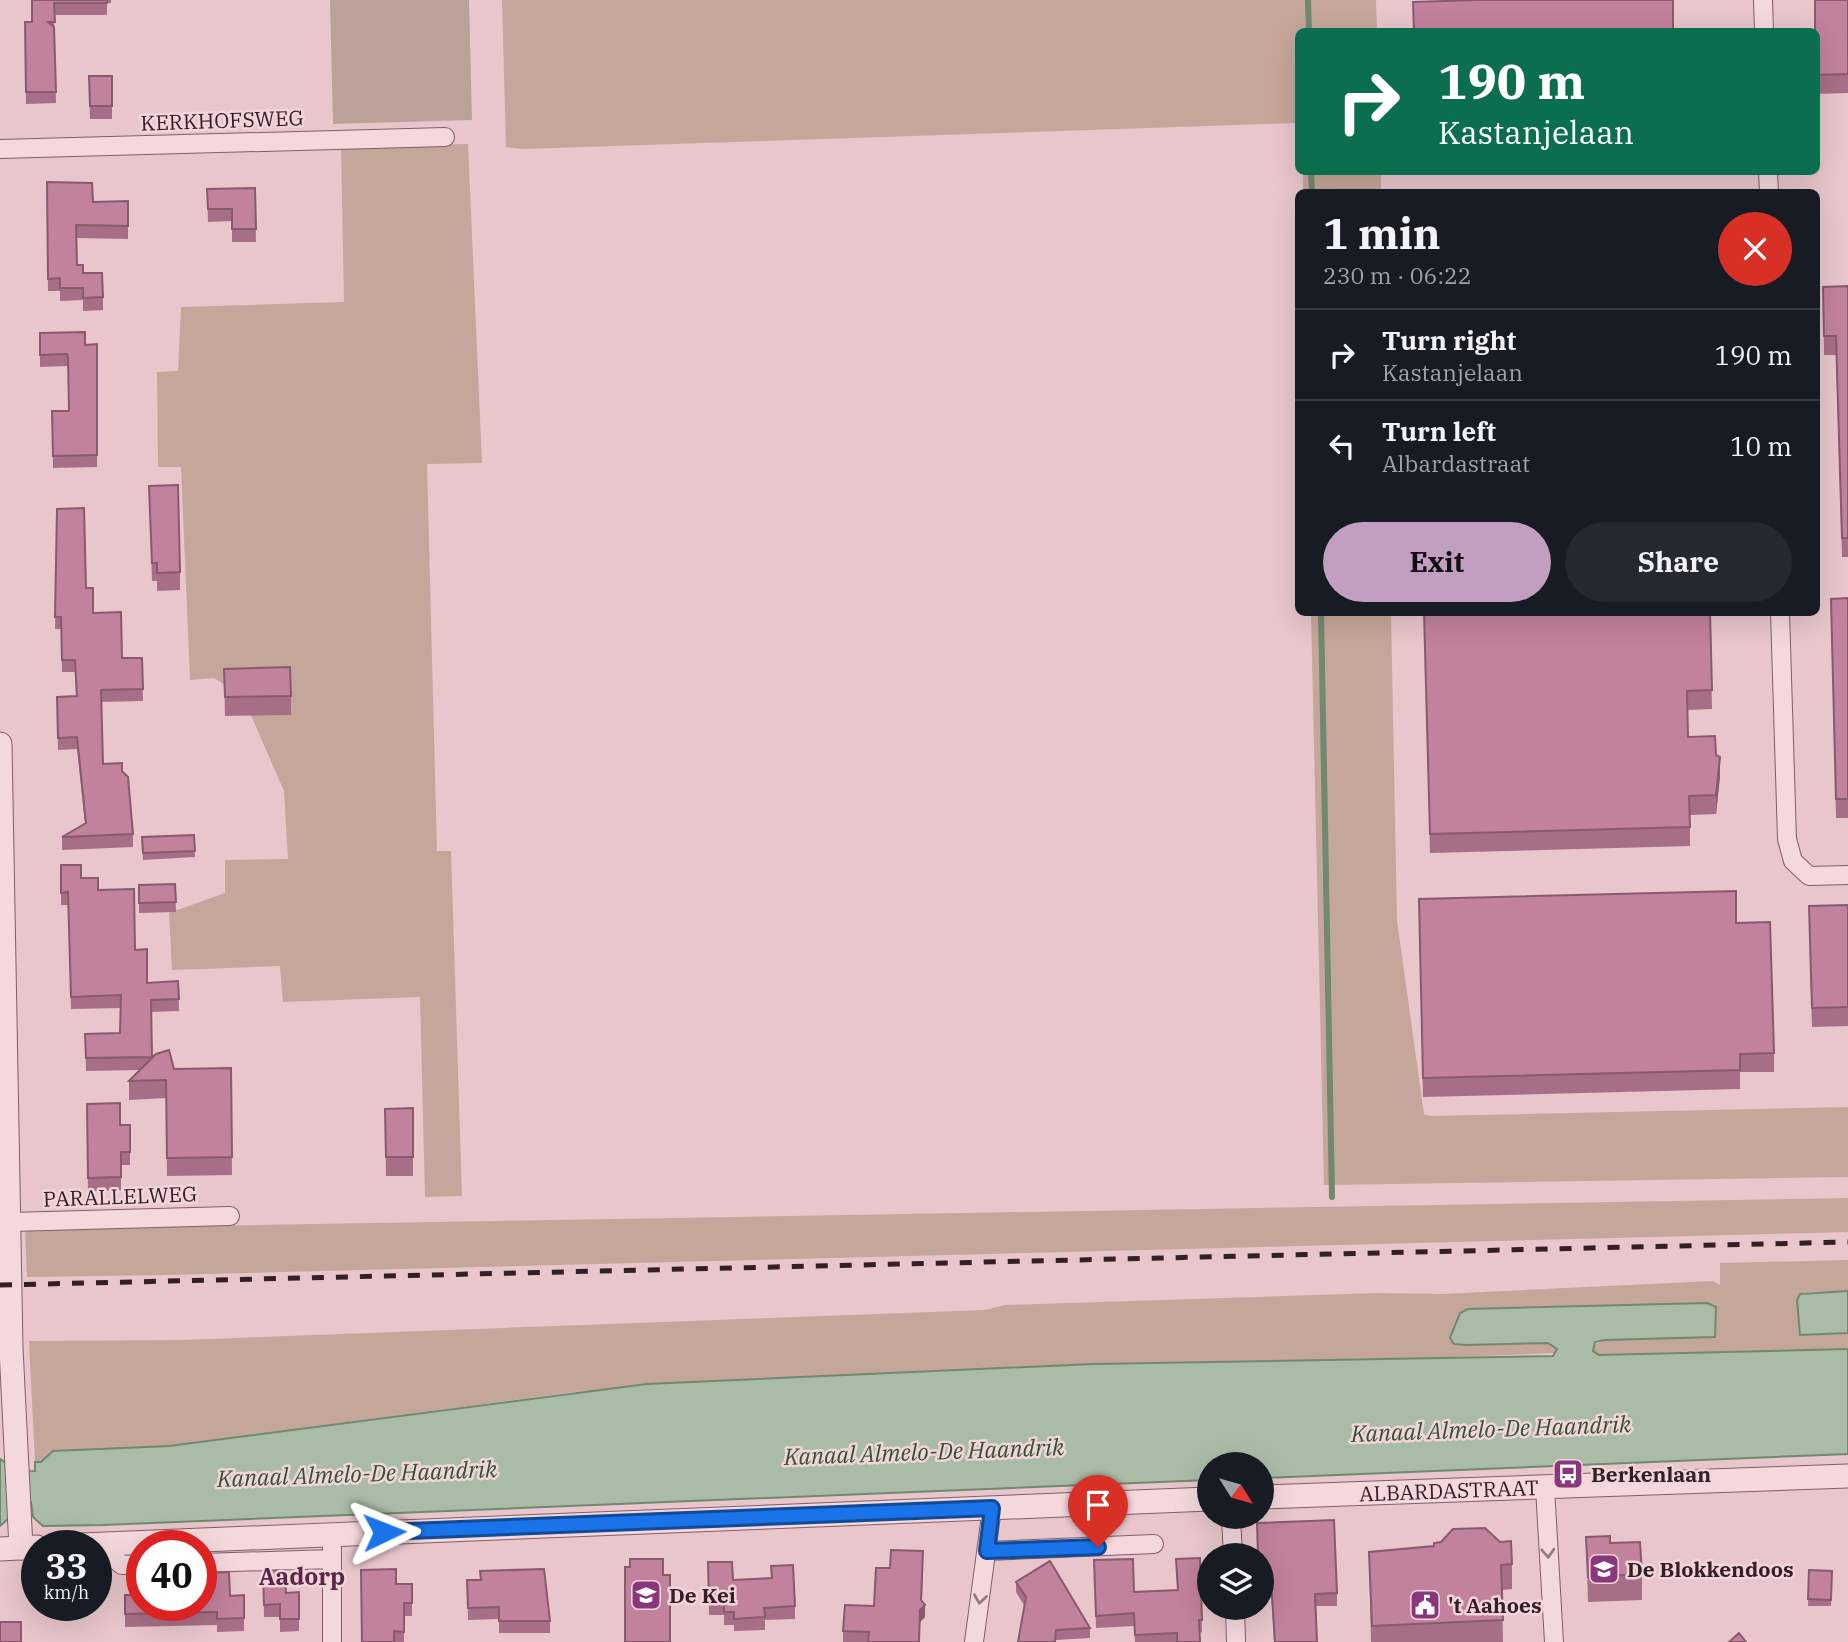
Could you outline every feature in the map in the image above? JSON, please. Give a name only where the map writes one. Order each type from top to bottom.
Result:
[{"type":"street","points":[[1763,0],[1764,28]]},
{"type":"street","name":"KERKHOFSWEG","points":[[0,149],[445,137]]},
{"type":"street","points":[[1780,616],[1787,839],[1793,861],[1809,876],[1848,875]]},
{"type":"street","points":[[0,744],[4,1110],[10,1222],[7,1393],[18,1472],[19,1548]]},
{"type":"street","name":"PARALLELWEG","points":[[10,1222],[230,1216]]},
{"type":"street","name":"ALBARDASTRAAT","points":[[1274,1497],[1848,1476]]},
{"type":"street","points":[[1545,1488],[1554,1642]]},
{"type":"street","points":[[112,1545],[1197,1499]]},
{"type":"street","points":[[974,1642],[992,1508]]},
{"type":"street","points":[[331,1642],[332,1534]]},
{"type":"street","points":[[987,1551],[1154,1545]]},
{"type":"street","points":[[217,1563],[332,1559]]},
{"type":"street","points":[[1235,1620],[1236,1642]]},
{"type":"shaded area","points":[[330,0],[469,0],[472,120],[333,124]]},
{"type":"shaded area","points":[[502,0],[1376,0],[1377,28],[1295,28],[1295,123],[523,149],[506,147]]},
{"type":"shaded area","points":[[468,144],[482,463],[427,464],[437,851],[451,851],[462,1196],[425,1197],[420,997],[283,1002],[280,966],[172,970],[169,913],[225,893],[225,860],[288,859],[284,791],[243,697],[214,678],[190,680],[181,467],[158,467],[157,372],[178,371],[181,307],[344,302],[341,146]]},
{"type":"shaded area","points":[[1303,175],[1381,175],[1381,189],[1303,189]]},
{"type":"shaded area","points":[[1311,616],[1391,616],[1397,921],[1424,1114],[1431,1116],[1848,1107],[1848,1177],[1324,1185]]},
{"type":"shaded area","points":[[1848,1198],[1848,1232],[166,1275],[27,1277],[25,1229]]},
{"type":"shaded area","points":[[1848,1260],[1848,1291],[1804,1292],[1800,1335],[1848,1333],[1848,1349],[1599,1355],[1593,1351],[1592,1346],[1605,1340],[1715,1337],[1714,1304],[1468,1309],[1459,1314],[1467,1345],[1548,1343],[1555,1346],[1556,1353],[574,1392],[169,1446],[53,1451],[41,1462],[35,1462],[29,1341],[182,1340],[985,1310],[1005,1305],[1379,1293],[1441,1294],[1713,1281],[1720,1285],[1720,1263]]},
{"type":"water","points":[[1848,1291],[1848,1333],[1800,1335],[1797,1300],[1800,1294]]},
{"type":"water","name":"Kanaal Almelo-De Haandrik","points":[[1707,1303],[1716,1307],[1715,1337],[1605,1340],[1595,1342],[1593,1351],[1599,1355],[1848,1349],[1848,1454],[1274,1478],[1274,1452],[1197,1452],[1197,1480],[103,1525],[43,1526],[33,1517],[31,1502],[9,1503],[9,1518],[0,1526],[0,1459],[8,1464],[8,1472],[35,1471],[35,1462],[41,1462],[53,1451],[169,1446],[647,1384],[1093,1364],[1553,1356],[1557,1349],[1548,1343],[1454,1344],[1450,1338],[1460,1313],[1468,1309]]},
{"type":"building","points":[[32,0],[107,0],[107,3],[54,3],[55,22],[48,22],[54,27],[56,92],[26,92],[25,22],[32,22]]},
{"type":"building","points":[[1673,0],[1673,28],[1414,28],[1413,2]]},
{"type":"building","points":[[1815,0],[1848,0],[1848,74],[1820,75],[1820,28],[1815,28]]},
{"type":"building","points":[[89,76],[112,76],[112,106],[90,106]]},
{"type":"building","points":[[47,182],[92,183],[93,202],[128,201],[128,226],[76,225],[77,265],[83,265],[83,273],[102,273],[103,297],[83,298],[83,288],[60,288],[60,278],[48,279]]},
{"type":"building","points":[[255,188],[256,229],[232,229],[232,209],[208,209],[207,189]]},
{"type":"building","points":[[1848,286],[1848,538],[1842,538],[1836,336],[1824,336],[1823,287]]},
{"type":"building","points":[[85,332],[85,345],[97,344],[97,455],[53,456],[52,411],[69,411],[68,358],[67,354],[40,355],[40,333]]},
{"type":"building","points":[[178,485],[180,572],[157,573],[157,563],[152,563],[149,486]]},
{"type":"building","points":[[84,508],[86,588],[93,588],[93,613],[121,612],[122,658],[142,658],[143,689],[101,690],[103,764],[122,763],[122,771],[128,777],[133,834],[62,837],[86,823],[77,737],[58,738],[57,697],[77,696],[75,660],[62,660],[61,617],[55,617],[57,509]]},
{"type":"building","points":[[1848,598],[1848,799],[1836,799],[1831,599]]},
{"type":"building","points":[[1424,616],[1710,616],[1712,690],[1687,691],[1688,737],[1715,736],[1716,755],[1720,757],[1716,795],[1689,796],[1690,827],[1430,834]]},
{"type":"building","points":[[290,667],[291,696],[225,697],[224,669]]},
{"type":"building","points":[[194,835],[195,851],[143,853],[142,837]]},
{"type":"building","points":[[61,865],[81,865],[81,878],[98,878],[98,890],[134,889],[135,950],[147,949],[147,983],[178,981],[179,999],[151,1000],[152,1057],[86,1058],[85,1034],[120,1033],[121,995],[71,997],[68,892],[61,893]]},
{"type":"building","points":[[175,884],[176,902],[139,903],[139,885]]},
{"type":"building","points":[[1736,891],[1736,923],[1770,922],[1774,1053],[1740,1054],[1740,1070],[1423,1078],[1419,899]]},
{"type":"building","points":[[1848,905],[1848,1007],[1812,1008],[1809,906]]},
{"type":"building","points":[[169,1050],[174,1069],[231,1068],[232,1157],[167,1158],[166,1080],[129,1081],[156,1054]]},
{"type":"building","points":[[120,1103],[120,1125],[130,1125],[130,1152],[121,1152],[121,1177],[88,1178],[87,1104]]},
{"type":"building","points":[[413,1108],[413,1157],[386,1157],[385,1109]]},
{"type":"building","points":[[1334,1520],[1337,1593],[1315,1594],[1317,1642],[1275,1642],[1274,1543],[1258,1543],[1257,1530],[1274,1530],[1274,1522]]},
{"type":"building","points":[[1485,1528],[1500,1542],[1511,1541],[1512,1564],[1501,1565],[1503,1620],[1372,1626],[1369,1552],[1434,1546],[1434,1543],[1441,1542],[1453,1529]]},
{"type":"building","points":[[1610,1536],[1610,1543],[1640,1542],[1642,1574],[1588,1577],[1586,1537]]},
{"type":"building","points":[[891,1550],[923,1551],[921,1600],[925,1605],[920,1610],[919,1642],[868,1642],[869,1632],[843,1631],[845,1605],[874,1606],[876,1568],[890,1568]]},
{"type":"building","points":[[1197,1558],[1197,1620],[1200,1642],[1177,1642],[1177,1633],[1135,1635],[1134,1613],[1096,1616],[1094,1560],[1133,1559],[1134,1592],[1178,1590],[1176,1559]]},
{"type":"building","points":[[630,1559],[663,1559],[663,1575],[670,1575],[670,1642],[625,1642],[625,1567],[630,1567]]},
{"type":"building","points":[[1050,1561],[1090,1628],[1056,1630],[1055,1642],[1018,1642],[1026,1597],[1016,1582]]},
{"type":"building","points":[[708,1562],[732,1562],[733,1580],[772,1578],[771,1566],[793,1565],[795,1606],[764,1608],[765,1617],[734,1619],[734,1612],[724,1612],[724,1602],[709,1603]]},
{"type":"building","points":[[396,1569],[396,1584],[412,1584],[412,1603],[404,1603],[404,1632],[394,1631],[394,1642],[362,1642],[361,1570]]},
{"type":"building","points":[[544,1569],[550,1621],[499,1621],[499,1607],[468,1608],[467,1580],[481,1580],[480,1571]]},
{"type":"building","points":[[285,1570],[286,1593],[299,1592],[299,1619],[280,1619],[280,1604],[264,1605],[263,1571]]},
{"type":"building","points":[[1809,1570],[1832,1571],[1831,1600],[1808,1599]]},
{"type":"building","points":[[217,1572],[229,1572],[230,1596],[244,1595],[244,1618],[217,1619]]},
{"type":"building","points":[[0,1622],[21,1622],[21,1642],[0,1642]]},
{"type":"building","points":[[1739,1633],[1746,1642],[1729,1642]]},
{"type":"waterway","points":[[1308,0],[1309,28]]},
{"type":"waterway","points":[[1311,175],[1312,189]]},
{"type":"waterway","points":[[1321,616],[1332,1197]]},
{"type":"railway","points":[[0,1285],[1848,1242]]},
{"type":"place","name":"Berkenlaan","points":[[1568,1474]]},
{"type":"place","name":"De Blokkendoos","points":[[1604,1569]]},
{"type":"place","name":"De Kei","points":[[646,1595]]},
{"type":"place","name":"'t Aahoes","points":[[1425,1605]]},
{"type":"district","name":"Aadorp","points":[[302,1576]]},
{"type":"route","points":[[384,1532],[992,1508],[987,1551],[1098,1547]]}]
